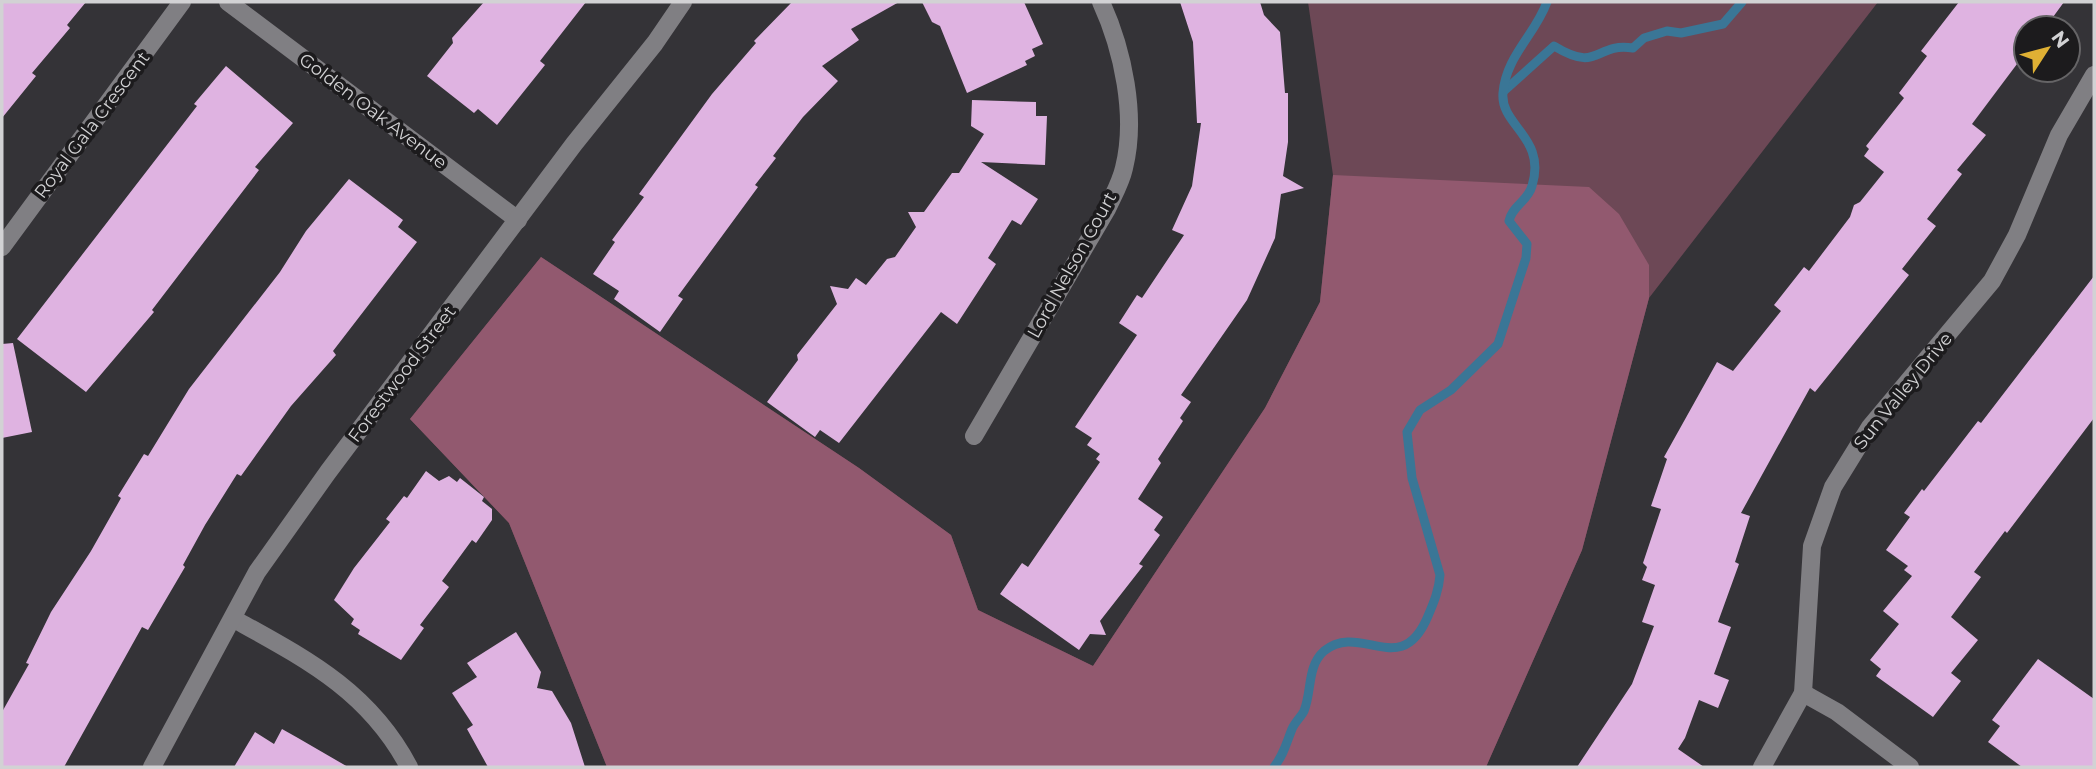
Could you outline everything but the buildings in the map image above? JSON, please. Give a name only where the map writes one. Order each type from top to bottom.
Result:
[{"type":"street","name":"Royal Gala Crescent","points":[[2,247],[181,2]]},
{"type":"street","name":"Golden Oak Avenue","points":[[228,2],[518,220]]},
{"type":"street","name":"Forestwood Street","points":[[152,767],[257,572],[328,472],[655,43],[682,2]]},
{"type":"street","name":"Lord Nelson Court","points":[[974,436],[1107,209],[1124,169],[1127,100],[1120,60],[1101,2]]},
{"type":"street","name":"Sun Valley Drive","points":[[1762,767],[1803,693],[1812,546],[1833,487],[1870,427],[1992,281],[2017,235],[2059,135],[2094,75]]},
{"type":"street","points":[[234,619],[328,674],[355,694],[409,767]]},
{"type":"street","points":[[1803,693],[1837,712],[1910,767]]},
{"type":"shaded area","points":[[1308,2],[1878,2],[1649,298],[1582,550],[1486,767],[607,767],[509,523],[410,419],[541,257],[859,468],[951,535],[978,610],[1093,666],[1265,408],[1320,302],[1333,175]]},
{"type":"shaded area","points":[[1333,175],[1589,187],[1619,214],[1649,265],[1649,298],[1582,550],[1486,767],[607,767],[509,523],[410,419],[541,257],[859,468],[951,535],[978,610],[1093,666],[1265,408],[1320,302]]},
{"type":"waterway","points":[[1274,767],[1283,753],[1293,726],[1304,711],[1312,671],[1324,651],[1338,644],[1352,642],[1393,648],[1406,645],[1417,635],[1434,601],[1440,575],[1412,478],[1407,432],[1420,410],[1451,390],[1498,344],[1526,258],[1527,244],[1509,221],[1513,211],[1530,191],[1535,169],[1529,144],[1508,115],[1503,93],[1509,68],[1547,2]]},
{"type":"waterway","points":[[1504,91],[1554,46],[1580,57],[1589,57],[1620,47],[1633,48],[1644,38],[1667,31],[1681,33],[1723,24],[1742,2]]}]
